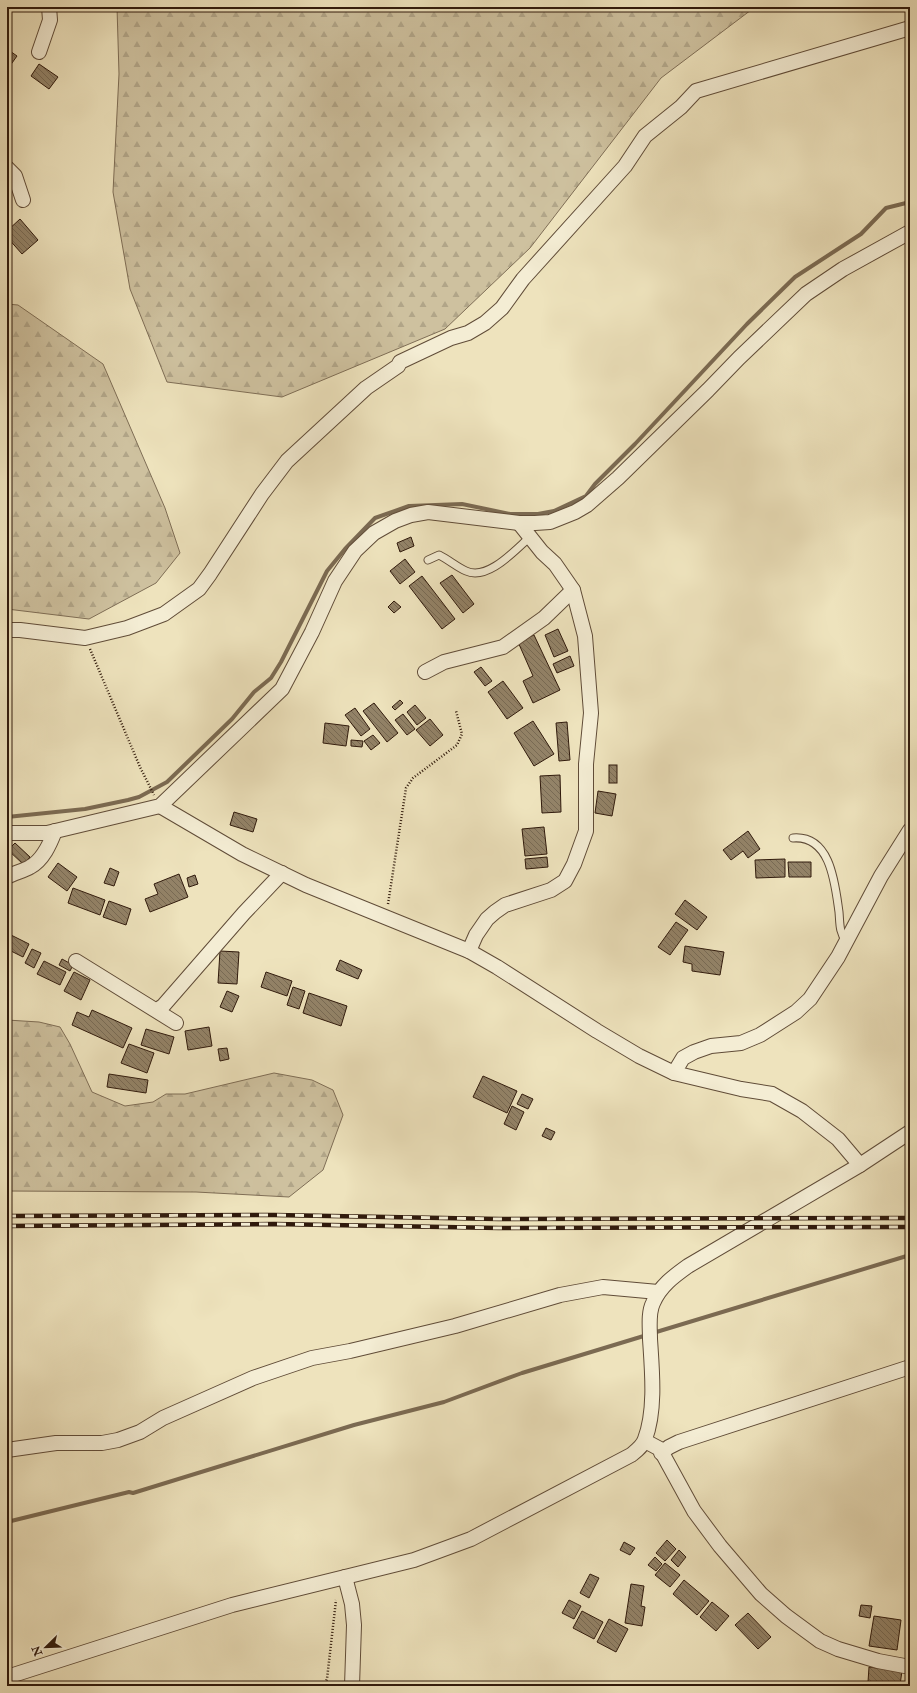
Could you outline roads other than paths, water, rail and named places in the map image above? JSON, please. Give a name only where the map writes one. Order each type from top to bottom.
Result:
[{"type":"street","points":[[39,52],[50,20],[49,7]]},
{"type":"street","points":[[7,630],[20,630],[85,638],[127,628],[164,614],[199,589],[262,494],[287,461],[366,388],[398,366],[400,362],[450,338],[468,333],[491,318],[502,308],[524,279],[625,166],[645,136],[681,107],[696,91],[910,28]]},
{"type":"street","points":[[7,168],[15,176],[23,200]]},
{"type":"street","points":[[7,833],[55,832],[160,806],[282,688],[312,632],[335,581],[355,551],[374,533],[395,521],[411,515],[428,512],[519,522],[550,522],[575,512],[587,505],[618,478],[806,294],[842,269],[910,232]]},
{"type":"street","points":[[469,951],[476,935],[487,918],[495,912],[505,905],[551,890],[565,881],[574,864],[586,831],[586,764],[591,713],[585,636],[572,590],[555,564],[542,552],[519,522]]},
{"type":"street","points":[[425,672],[444,662],[503,646],[544,618],[572,590]]},
{"type":"street","points":[[160,806],[242,854],[306,885],[469,951],[639,1056],[674,1073],[772,1094],[802,1111],[838,1139],[860,1165]]},
{"type":"street","points":[[674,1073],[683,1058],[694,1052],[711,1046],[741,1043],[760,1035],[796,1012],[810,999],[838,957],[881,876],[910,830]]},
{"type":"street","points":[[7,877],[30,867],[39,860],[50,844],[55,832]]},
{"type":"street","points":[[157,1010],[163,1006],[244,913],[282,873]]},
{"type":"street","points":[[76,961],[176,1023]]},
{"type":"street","points":[[7,1677],[232,1605],[414,1560],[471,1539],[631,1455],[645,1440],[650,1420],[652,1395],[650,1324],[652,1304],[664,1284],[688,1266],[860,1165],[910,1132]]},
{"type":"street","points":[[7,1450],[56,1443],[102,1443],[118,1440],[140,1432],[163,1418],[254,1378],[312,1358],[350,1351],[455,1326],[560,1295],[603,1287],[658,1292]]},
{"type":"street","points":[[661,1453],[679,1442],[910,1367]]},
{"type":"street","points":[[645,1440],[660,1449],[703,1524],[761,1594],[786,1616],[820,1641],[878,1660],[910,1667]]},
{"type":"street","points":[[341,1578],[352,1604],[352,1686]]},
{"type":"lane","points":[[428,560],[439,555],[468,572],[480,573],[501,562],[530,536]]},
{"type":"lane","points":[[793,838],[800,837],[814,842],[820,847],[824,854],[834,885],[841,932],[846,941]]},
{"type":"waterway","points":[[7,817],[85,809],[128,800],[139,797],[167,782],[232,719],[254,692],[271,678],[281,662],[327,571],[345,549],[375,518],[409,506],[462,504],[510,514],[538,514],[554,511],[586,496],[595,484],[635,444],[747,324],[795,277],[861,234],[886,208],[910,202]]},
{"type":"waterway","points":[[653,1333],[910,1255]]},
{"type":"waterway","points":[[7,1522],[129,1492],[133,1493],[354,1425],[444,1402],[522,1373],[647,1335]]},
{"type":"railway","points":[[7,1216],[274,1215],[499,1219],[910,1218]]},
{"type":"railway","points":[[7,1226],[274,1224],[499,1228],[910,1227]]}]
